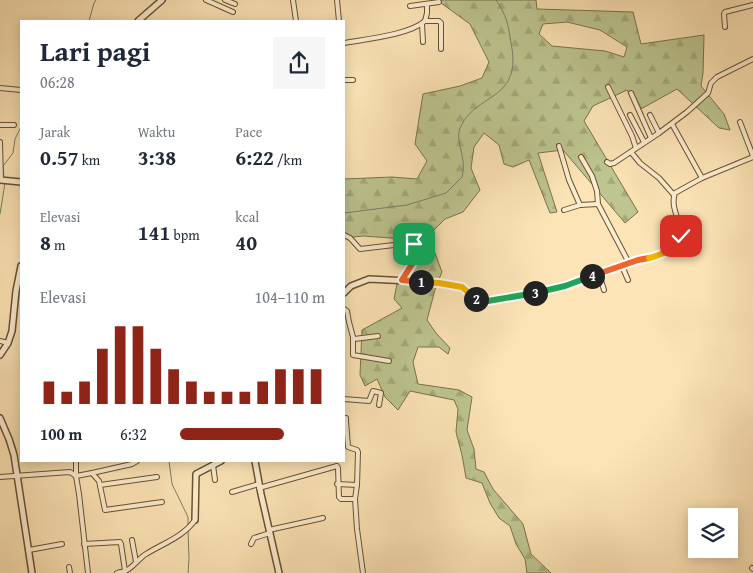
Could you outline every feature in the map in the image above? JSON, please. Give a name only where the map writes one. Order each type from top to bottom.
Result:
[{"type":"street","points":[[139,20],[162,0]]},
{"type":"street","points":[[206,0],[233,12]]},
{"type":"street","points":[[225,0],[235,4]]},
{"type":"street","points":[[293,0],[296,20]]},
{"type":"street","points":[[337,0],[339,20]]},
{"type":"street","points":[[410,6],[439,2]]},
{"type":"street","points":[[423,42],[423,22],[427,14],[427,4]]},
{"type":"street","points":[[725,27],[725,12],[753,5]]},
{"type":"street","points":[[345,43],[405,31],[423,22],[438,21],[441,23],[441,49]]},
{"type":"street","points":[[607,162],[610,164],[614,163],[672,124],[708,93],[713,80],[723,73],[753,59]]},
{"type":"street","points":[[345,80],[352,80]]},
{"type":"street","points":[[608,87],[636,148]]},
{"type":"street","points":[[0,88],[20,90]]},
{"type":"street","points":[[631,93],[651,138]]},
{"type":"street","points":[[630,115],[644,142]]},
{"type":"street","points":[[650,115],[659,133]]},
{"type":"street","points":[[674,195],[702,178],[753,157],[740,122]]},
{"type":"street","points":[[672,124],[702,178]]},
{"type":"street","points":[[0,125],[14,125]]},
{"type":"street","points":[[0,142],[3,180],[20,182]]},
{"type":"street","points":[[559,146],[569,180],[580,205]]},
{"type":"street","points":[[347,287],[369,279],[430,282],[462,287],[475,298],[488,301],[565,286],[659,254],[674,246],[680,240],[681,232],[674,207],[674,195],[659,178],[640,163],[632,152]]},
{"type":"street","points":[[581,157],[592,176],[597,190],[598,204],[629,263]]},
{"type":"street","points":[[564,210],[580,205],[598,204]]},
{"type":"street","points":[[345,236],[362,249],[414,244],[417,254],[416,258],[402,280]]},
{"type":"street","points":[[622,266],[628,280]]},
{"type":"street","points":[[599,274],[604,290]]},
{"type":"street","points":[[0,356],[8,343],[13,324],[20,275]]},
{"type":"street","points":[[345,309],[354,339],[352,352],[354,355],[389,362]]},
{"type":"street","points":[[354,339],[378,336]]},
{"type":"street","points":[[0,341],[8,343]]},
{"type":"street","points":[[345,398],[369,402],[373,391],[381,393],[378,406]]},
{"type":"street","points":[[0,418],[11,444],[18,475],[32,573]]},
{"type":"street","points":[[345,418],[348,447],[358,452],[357,529],[363,573]]},
{"type":"street","points":[[76,462],[76,476],[88,573]]},
{"type":"street","points":[[0,477],[70,472],[76,476],[136,462]]},
{"type":"street","points":[[117,573],[127,571],[146,554],[186,531],[195,520],[196,474],[219,462]]},
{"type":"street","points":[[255,462],[279,573]]},
{"type":"street","points":[[213,465],[215,480]]},
{"type":"street","points":[[232,492],[335,466],[338,468],[337,484],[340,498],[356,499]]},
{"type":"street","points":[[92,473],[98,479],[106,510],[162,502]]},
{"type":"street","points":[[100,485],[157,477]]},
{"type":"street","points":[[337,484],[357,485]]},
{"type":"street","points":[[251,544],[252,540],[269,532],[323,518]]},
{"type":"street","points":[[132,540],[136,562]]},
{"type":"street","points":[[84,544],[121,542],[125,571]]},
{"type":"street","points":[[28,550],[62,544]]},
{"type":"street","points":[[69,567],[70,573]]},
{"type":"green space","points":[[440,0],[536,0],[537,9],[633,12],[641,44],[704,35],[701,86],[724,114],[730,130],[719,128],[677,89],[639,110],[627,90],[593,106],[584,121],[638,212],[625,223],[563,150],[538,153],[557,212],[550,213],[529,160],[513,167],[504,164],[499,145],[484,133],[474,147],[471,168],[480,190],[463,212],[445,219],[430,234],[442,272],[436,286],[427,320],[450,348],[448,354],[439,347],[418,347],[413,362],[418,384],[459,390],[472,397],[467,430],[474,449],[476,469],[484,472],[493,489],[523,524],[531,554],[551,573],[527,573],[525,559],[516,544],[510,526],[499,518],[490,503],[482,483],[466,478],[456,432],[458,409],[454,400],[410,391],[398,410],[385,397],[377,379],[365,386],[360,375],[362,330],[402,308],[394,299],[397,284],[417,258],[404,239],[363,236],[345,238],[345,179],[392,177],[417,179],[427,161],[415,144],[423,94],[460,86],[482,78],[489,62],[470,24],[441,3]],"holes":[[[567,22],[600,30],[627,47],[624,57],[605,51],[552,46],[539,34],[543,24]]]},
{"type":"waterway","points":[[89,20],[96,0]]},
{"type":"waterway","points":[[345,213],[407,205],[446,193],[462,177],[460,128],[471,112],[502,89],[512,71],[513,58],[508,25],[503,11],[496,0]]},
{"type":"waterway","points":[[4,179],[3,166],[13,153],[15,139],[20,129]]},
{"type":"waterway","points":[[0,214],[5,183]]},
{"type":"waterway","points":[[169,462],[172,484],[188,517],[188,525]]},
{"type":"waterway","points":[[188,529],[188,573]]},
{"type":"route","points":[[414,244],[417,256],[402,280],[462,287],[475,298],[488,301],[575,283],[669,250],[680,240],[681,236]]}]
